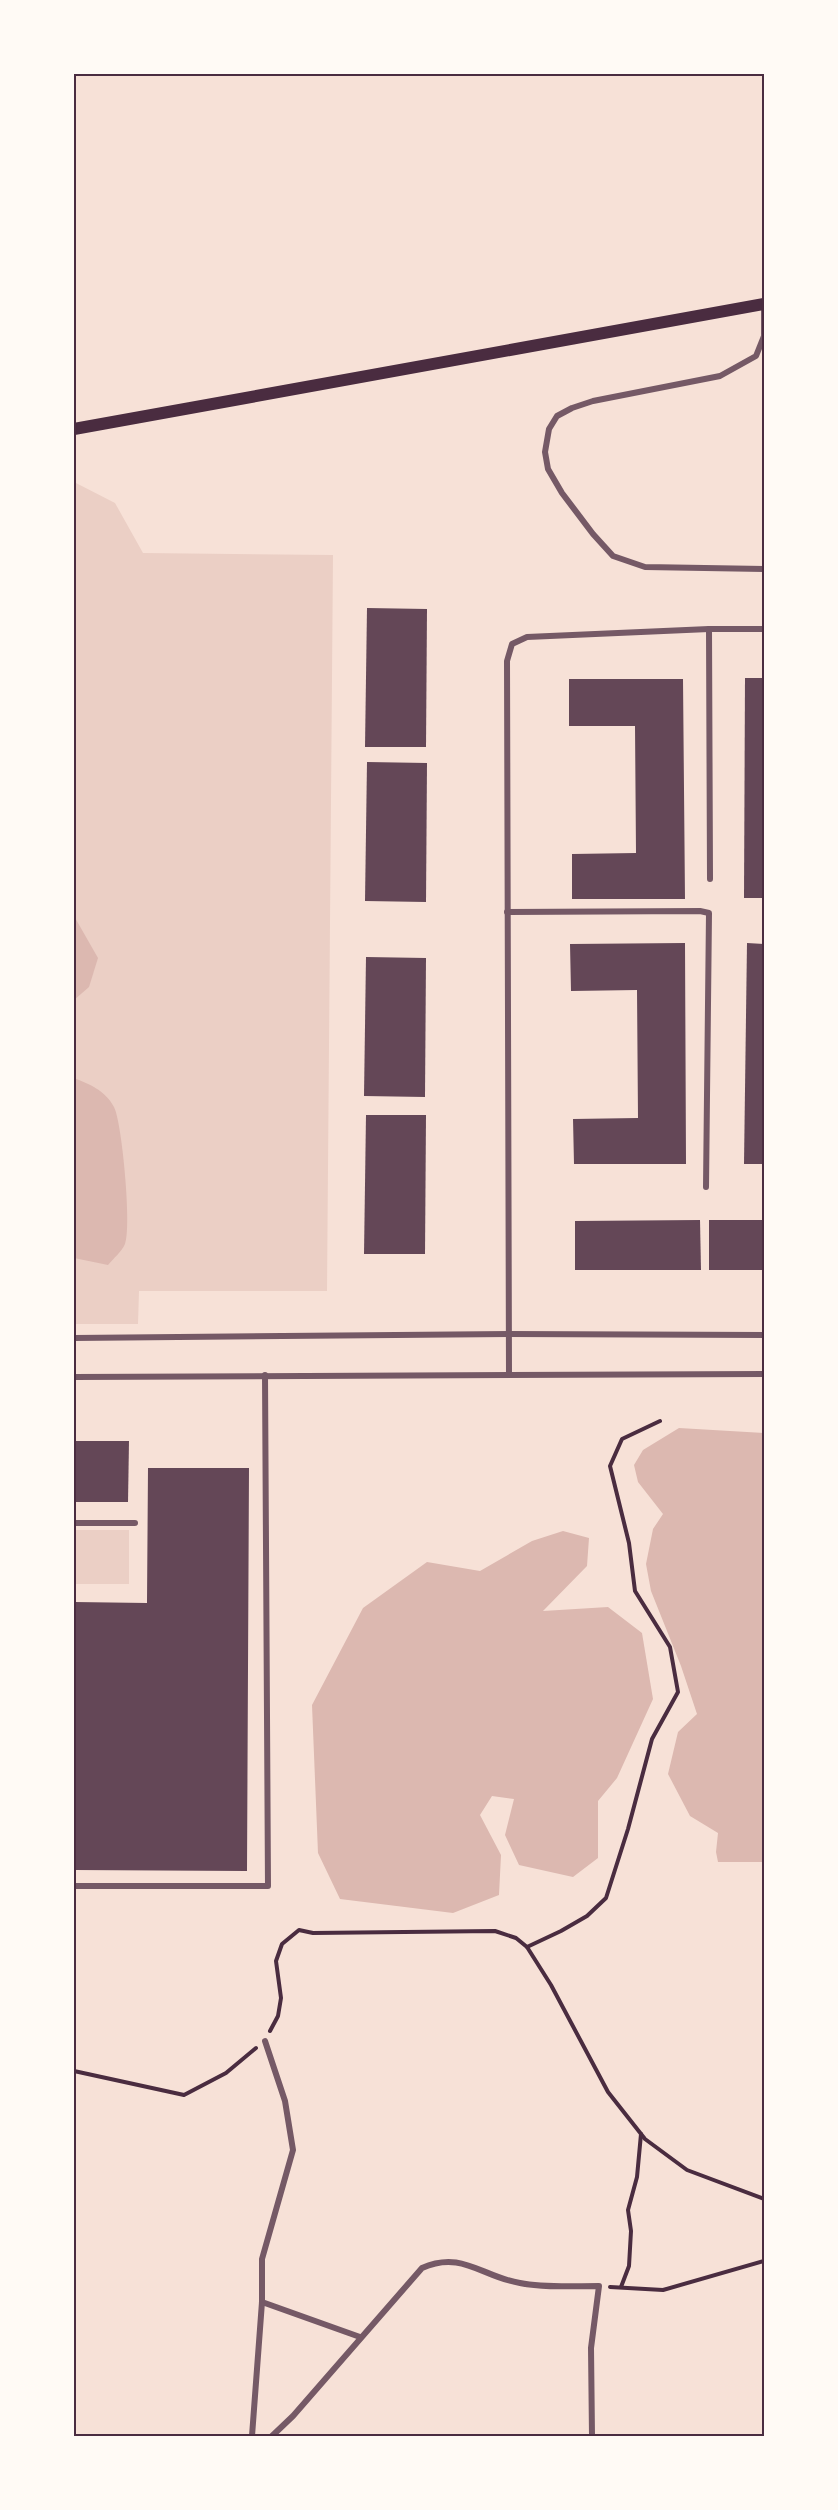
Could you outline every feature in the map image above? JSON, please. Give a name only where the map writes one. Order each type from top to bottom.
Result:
[{"type":"main road","points":[[74,429],[764,304]]},
{"type":"street","points":[[764,304],[765,335],[756,356],[720,376],[593,401],[572,408],[557,416],[549,429],[545,452],[548,469],[562,493],[613,556],[645,567],[765,569]]},
{"type":"street","points":[[509,1374],[507,661],[512,644],[527,637],[710,629],[765,629]]},
{"type":"street","points":[[710,629],[710,879]]},
{"type":"street","points":[[507,912],[700,910],[709,913],[706,1187]]},
{"type":"street","points":[[74,1338],[509,1334],[765,1335]]},
{"type":"street","points":[[74,1377],[765,1374]]},
{"type":"street","points":[[74,1886],[267,1886],[265,1375]]},
{"type":"street","points":[[74,1523],[135,1523]]},
{"type":"street","points":[[252,2436],[262,2302],[262,2259],[293,2150],[285,2101],[265,2041]]},
{"type":"street","points":[[272,2436],[293,2416],[423,2268],[438,2261],[452,2260],[518,2283],[599,2286],[591,2348],[592,2436]]},
{"type":"street","points":[[262,2302],[360,2337]]},
{"type":"path","points":[[527,1947],[587,1916],[606,1898],[628,1829],[652,1739],[678,1692],[670,1647],[635,1591],[629,1543],[610,1466],[622,1439],[660,1421]]},
{"type":"path","points":[[74,2071],[184,2095],[226,2073],[265,2041],[278,2016],[281,1998],[276,1961],[282,1944],[298,1930],[313,1933],[495,1931],[516,1938],[527,1947],[551,1985],[608,2092],[641,2133],[687,2170],[765,2199]]},
{"type":"path","points":[[621,2287],[629,2266],[631,2231],[628,2210],[637,2176],[641,2133]]},
{"type":"path","points":[[599,2286],[663,2290],[765,2261]]},
{"type":"shaded area","points":[[74,482],[115,503],[143,553],[333,555],[327,1291],[139,1291],[138,1324],[74,1324]]},
{"type":"shaded area","points":[[74,916],[98,958],[89,987],[74,1000]]},
{"type":"shaded area","points":[[74,1078],[96,1088],[106,1096],[114,1107],[120,1132],[127,1198],[127,1234],[124,1247],[108,1265],[74,1258]]},
{"type":"shaded area","points":[[679,1428],[764,1433],[764,1862],[718,1862],[716,1852],[718,1833],[690,1816],[668,1774],[678,1732],[697,1714],[681,1666],[651,1591],[646,1564],[653,1529],[663,1514],[638,1482],[634,1465],[643,1450]]},
{"type":"shaded area","points":[[74,1530],[129,1530],[129,1584],[74,1584]]},
{"type":"shaded area","points":[[563,1531],[589,1538],[587,1566],[543,1611],[608,1607],[642,1633],[653,1699],[617,1778],[598,1801],[598,1858],[573,1877],[519,1865],[505,1835],[514,1799],[492,1796],[480,1815],[501,1855],[499,1895],[453,1913],[340,1899],[318,1853],[312,1705],[363,1608],[427,1562],[480,1571],[532,1541]]},
{"type":"building","points":[[367,608],[427,609],[426,747],[365,747]]},
{"type":"building","points":[[745,678],[764,678],[764,898],[744,898]]},
{"type":"building","points":[[569,679],[683,679],[685,899],[572,899],[572,854],[636,853],[635,726],[569,726]]},
{"type":"building","points":[[367,762],[427,763],[426,902],[365,901]]},
{"type":"building","points":[[685,943],[686,1164],[574,1164],[573,1119],[638,1118],[637,990],[571,991],[570,944]]},
{"type":"building","points":[[747,943],[764,944],[764,1164],[744,1164]]},
{"type":"building","points":[[366,957],[426,958],[425,1097],[364,1096]]},
{"type":"building","points":[[366,1115],[426,1115],[425,1254],[364,1254]]},
{"type":"building","points":[[700,1220],[701,1270],[575,1270],[575,1221]]},
{"type":"building","points":[[709,1220],[764,1220],[764,1270],[709,1270]]},
{"type":"building","points":[[74,1441],[129,1441],[128,1502],[74,1502]]},
{"type":"building","points":[[148,1468],[249,1468],[247,1871],[74,1870],[74,1602],[147,1603]]}]
